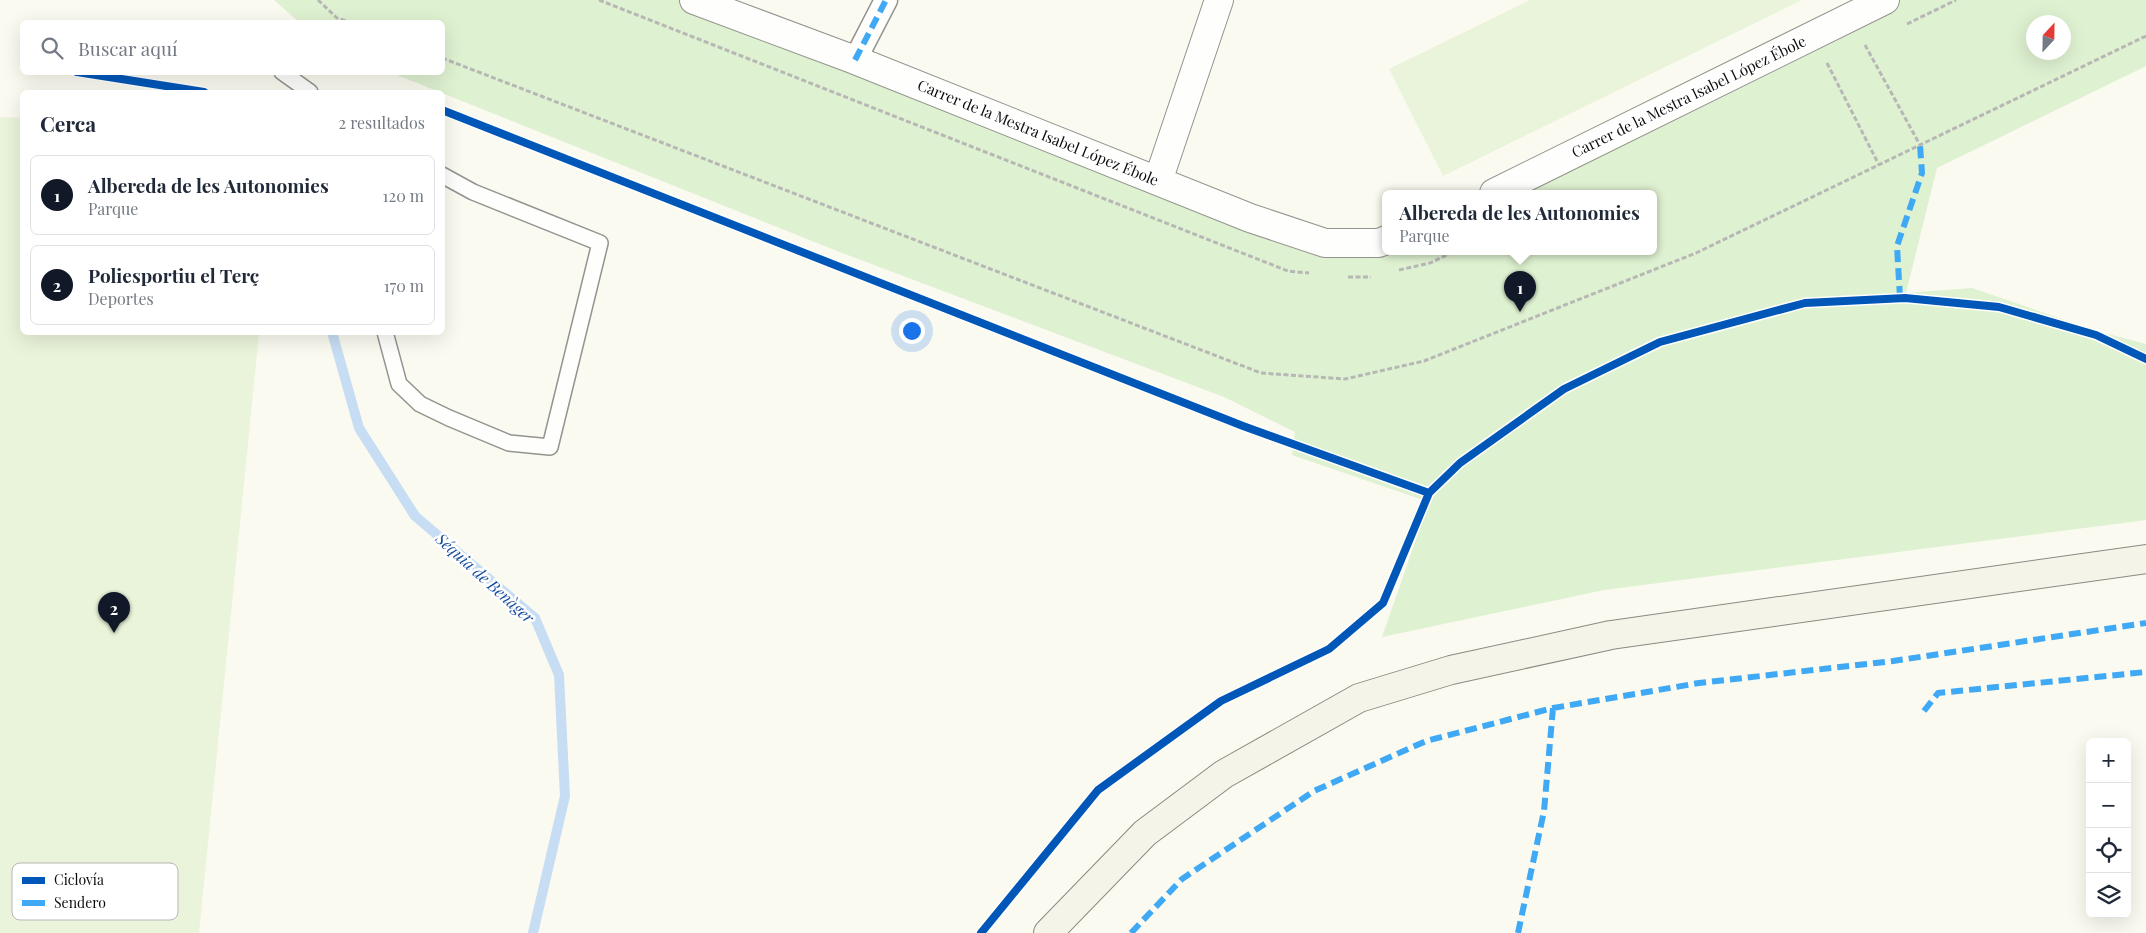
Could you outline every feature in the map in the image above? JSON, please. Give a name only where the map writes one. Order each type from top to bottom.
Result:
[{"type":"main road","points":[[1048,933],[1145,833],[1224,774],[1359,698],[1451,670],[1611,635],[2146,559]]},
{"type":"street","name":"Carrer de la Mestra Isabel López Ébole","points":[[694,0],[854,60],[1250,218],[1326,243],[1382,241]]},
{"type":"street","points":[[854,60],[886,0]]},
{"type":"street","points":[[1158,181],[1219,0]]},
{"type":"street","name":"Carrer de la Mestra Isabel López Ébole","points":[[1500,190],[1885,0]]},
{"type":"lane","points":[[286,75],[307,90]]},
{"type":"lane","points":[[386,335],[399,384],[420,404],[508,442],[550,447],[600,243],[473,192],[445,177]]},
{"type":"path","points":[[318,0],[337,18],[344,20]]},
{"type":"path","points":[[1864,45],[1920,145]]},
{"type":"path","points":[[1827,63],[1878,165]]},
{"type":"green space","points":[[274,0],[694,0],[1158,181],[1382,250],[1382,255],[1657,255],[1657,190],[1500,190],[1885,0],[2146,0],[2146,66],[1937,168],[1906,293],[1972,288],[2097,331],[2146,344],[2146,520],[1604,590],[1382,637],[1429,502],[1292,455],[1295,432],[1224,397],[837,251],[445,94],[445,90],[434,90],[397,75],[445,75],[445,20],[297,20]]},
{"type":"green space","points":[[1530,0],[1802,0],[1443,176],[1389,69]]},
{"type":"green space","points":[[0,117],[20,118],[20,335],[259,335],[199,933],[0,933]]},
{"type":"waterway","name":"Séquia de Benàger","points":[[333,335],[359,428],[415,516],[535,618],[559,675],[565,796],[533,933]]},
{"type":"marked path","points":[[855,60],[886,0]]},
{"type":"marked path","points":[[1900,298],[1897,246],[1922,173],[1920,145]]},
{"type":"marked path","points":[[1131,933],[1182,879],[1314,791],[1426,741],[1553,708],[1699,683],[1893,661],[2146,623]]},
{"type":"marked path","points":[[1924,711],[1938,693],[2146,672]]},
{"type":"marked path","points":[[1518,933],[1544,811],[1553,708]]},
{"type":"cycle path","points":[[96,75],[191,90]]},
{"type":"cycle path","points":[[445,111],[1243,426],[1429,493]]},
{"type":"cycle path","points":[[981,933],[1098,790],[1221,701],[1329,649],[1383,603],[1429,493],[1460,463],[1564,389],[1660,342],[1805,303],[1905,298],[1999,307],[2096,335],[2146,359]]},
{"type":"place","name":"Albereda de les Autonomies","points":[[1520,312]]},
{"type":"place","name":"Poliesportiu el Terç","points":[[114,633]]}]
